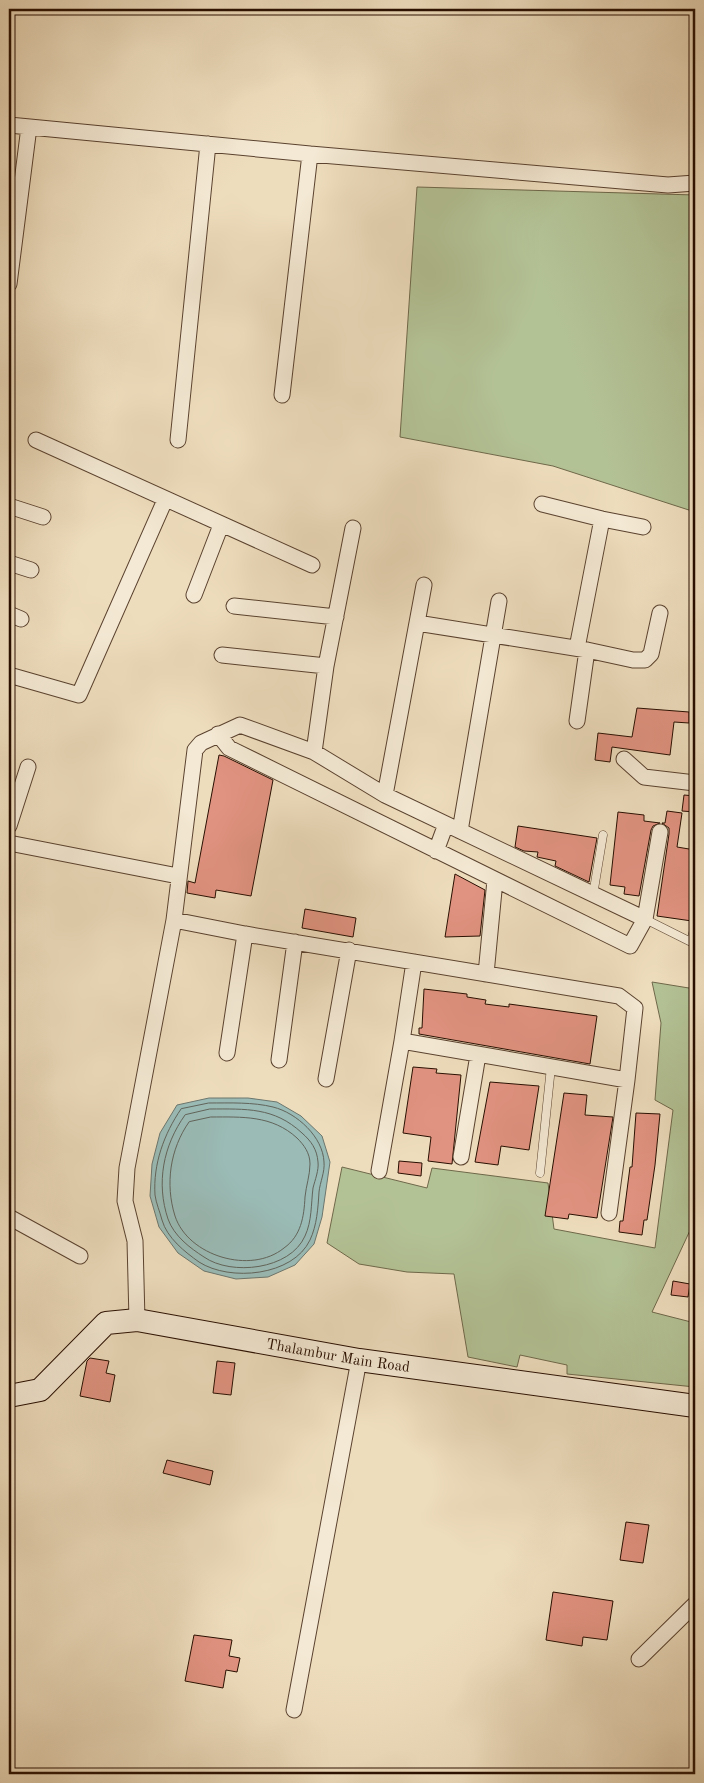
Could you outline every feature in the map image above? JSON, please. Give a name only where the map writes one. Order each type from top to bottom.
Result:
[{"type":"street","points":[[9,125],[310,154],[668,185],[695,183]]},
{"type":"street","points":[[9,284],[29,127]]},
{"type":"street","points":[[178,440],[208,144]]},
{"type":"street","points":[[282,395],[310,154]]},
{"type":"street","points":[[36,440],[312,565]]},
{"type":"street","points":[[9,676],[79,695],[165,500]]},
{"type":"street","points":[[542,504],[602,519],[643,526]]},
{"type":"street","points":[[9,506],[43,517]]},
{"type":"street","points":[[577,721],[582,649],[602,519]]},
{"type":"street","points":[[194,595],[221,525]]},
{"type":"street","points":[[314,752],[326,666],[353,528]]},
{"type":"street","points":[[9,563],[31,570]]},
{"type":"street","points":[[385,795],[424,585]]},
{"type":"street","points":[[436,851],[453,828],[494,634],[499,601]]},
{"type":"street","points":[[234,606],[336,617]]},
{"type":"street","points":[[417,623],[582,649],[633,660],[645,660],[651,654],[660,613]]},
{"type":"street","points":[[222,655],[326,666]]},
{"type":"street","points":[[137,1320],[135,1241],[125,1200],[127,1168],[174,920],[194,750],[201,743],[240,725],[314,752],[385,795],[645,920]]},
{"type":"street","points":[[218,734],[229,748],[630,946],[645,920],[660,832]]},
{"type":"street","points":[[624,759],[644,776],[695,783]]},
{"type":"street","points":[[9,826],[28,767]]},
{"type":"street","points":[[9,843],[178,876]]},
{"type":"street","points":[[486,974],[495,880]]},
{"type":"street","points":[[174,920],[245,934],[614,994],[627,1000],[635,1008],[609,1213]]},
{"type":"street","points":[[227,1053],[245,934]]},
{"type":"street","points":[[279,1060],[295,942]]},
{"type":"street","points":[[326,1079],[349,950]]},
{"type":"street","points":[[379,1171],[414,962]]},
{"type":"street","points":[[402,1041],[627,1080]]},
{"type":"street","points":[[461,1157],[478,1055]]},
{"type":"street","points":[[9,1218],[80,1256]]},
{"type":"street","name":"Thalambur Main Road","points":[[9,1396],[40,1390],[106,1323],[137,1320],[359,1360],[695,1406]]},
{"type":"street","points":[[294,1710],[359,1360]]},
{"type":"street","points":[[639,1659],[695,1604]]},
{"type":"lane","points":[[594,895],[603,835]]},
{"type":"lane","points":[[645,920],[691,942],[695,926]]},
{"type":"lane","points":[[540,1173],[552,1067]]},
{"type":"green space","points":[[417,187],[695,195],[695,512],[553,466],[400,437]]},
{"type":"green space","points":[[652,982],[695,989],[695,1224],[693,1224],[652,1312],[695,1323],[695,1387],[567,1374],[567,1365],[520,1355],[517,1367],[468,1357],[454,1274],[407,1272],[359,1264],[327,1243],[342,1167],[427,1188],[432,1168],[548,1183],[554,1229],[655,1248],[673,1110],[655,1100],[661,1023]]},
{"type":"water","points":[[209,1098],[248,1098],[277,1102],[301,1116],[322,1136],[330,1162],[322,1217],[314,1244],[295,1265],[268,1277],[236,1279],[204,1271],[178,1253],[159,1227],[150,1196],[152,1164],[160,1133],[177,1105]]},
{"type":"building","points":[[637,708],[689,712],[689,723],[674,722],[670,755],[612,747],[610,762],[595,760],[598,733],[632,737]]},
{"type":"building","points":[[219,755],[273,780],[251,896],[216,890],[215,898],[187,893],[188,881],[195,883]]},
{"type":"building","points":[[684,795],[695,796],[695,812],[682,811]]},
{"type":"building","points":[[667,811],[682,813],[677,847],[695,850],[695,919],[692,921],[657,916],[669,834],[669,828],[662,823],[665,823]]},
{"type":"building","points":[[618,812],[644,815],[644,821],[660,823],[653,826],[651,830],[639,896],[624,894],[625,887],[610,885]]},
{"type":"building","points":[[518,826],[597,838],[589,882],[555,866],[556,861],[537,857],[538,852],[524,851],[515,847]]},
{"type":"building","points":[[455,874],[485,890],[480,936],[445,937]]},
{"type":"building","points":[[305,909],[356,918],[353,937],[302,928]]},
{"type":"building","points":[[424,989],[467,994],[467,997],[486,1000],[485,1004],[509,1007],[509,1004],[597,1016],[590,1064],[419,1034],[419,1028],[422,1028]]},
{"type":"building","points":[[413,1067],[437,1069],[436,1073],[461,1075],[452,1164],[428,1161],[431,1137],[403,1133]]},
{"type":"building","points":[[490,1082],[539,1086],[529,1150],[501,1146],[498,1165],[475,1162]]},
{"type":"building","points":[[564,1093],[587,1095],[585,1115],[613,1117],[597,1218],[569,1214],[568,1219],[545,1216]]},
{"type":"building","points":[[636,1113],[660,1114],[647,1220],[644,1220],[642,1235],[619,1232],[620,1221],[623,1221],[630,1167],[632,1167]]},
{"type":"building","points":[[399,1161],[422,1163],[421,1176],[398,1173]]},
{"type":"building","points":[[673,1281],[690,1284],[688,1297],[671,1295]]},
{"type":"building","points":[[90,1358],[109,1361],[106,1373],[115,1375],[110,1402],[80,1396],[87,1361]]},
{"type":"building","points":[[217,1361],[235,1363],[231,1395],[213,1393]]},
{"type":"building","points":[[167,1460],[213,1471],[210,1485],[163,1473]]},
{"type":"building","points":[[626,1522],[649,1525],[643,1563],[620,1560]]},
{"type":"building","points":[[553,1592],[613,1601],[607,1640],[583,1637],[582,1646],[546,1640]]},
{"type":"building","points":[[194,1635],[232,1640],[229,1656],[240,1658],[237,1672],[226,1670],[223,1688],[185,1681]]}]
